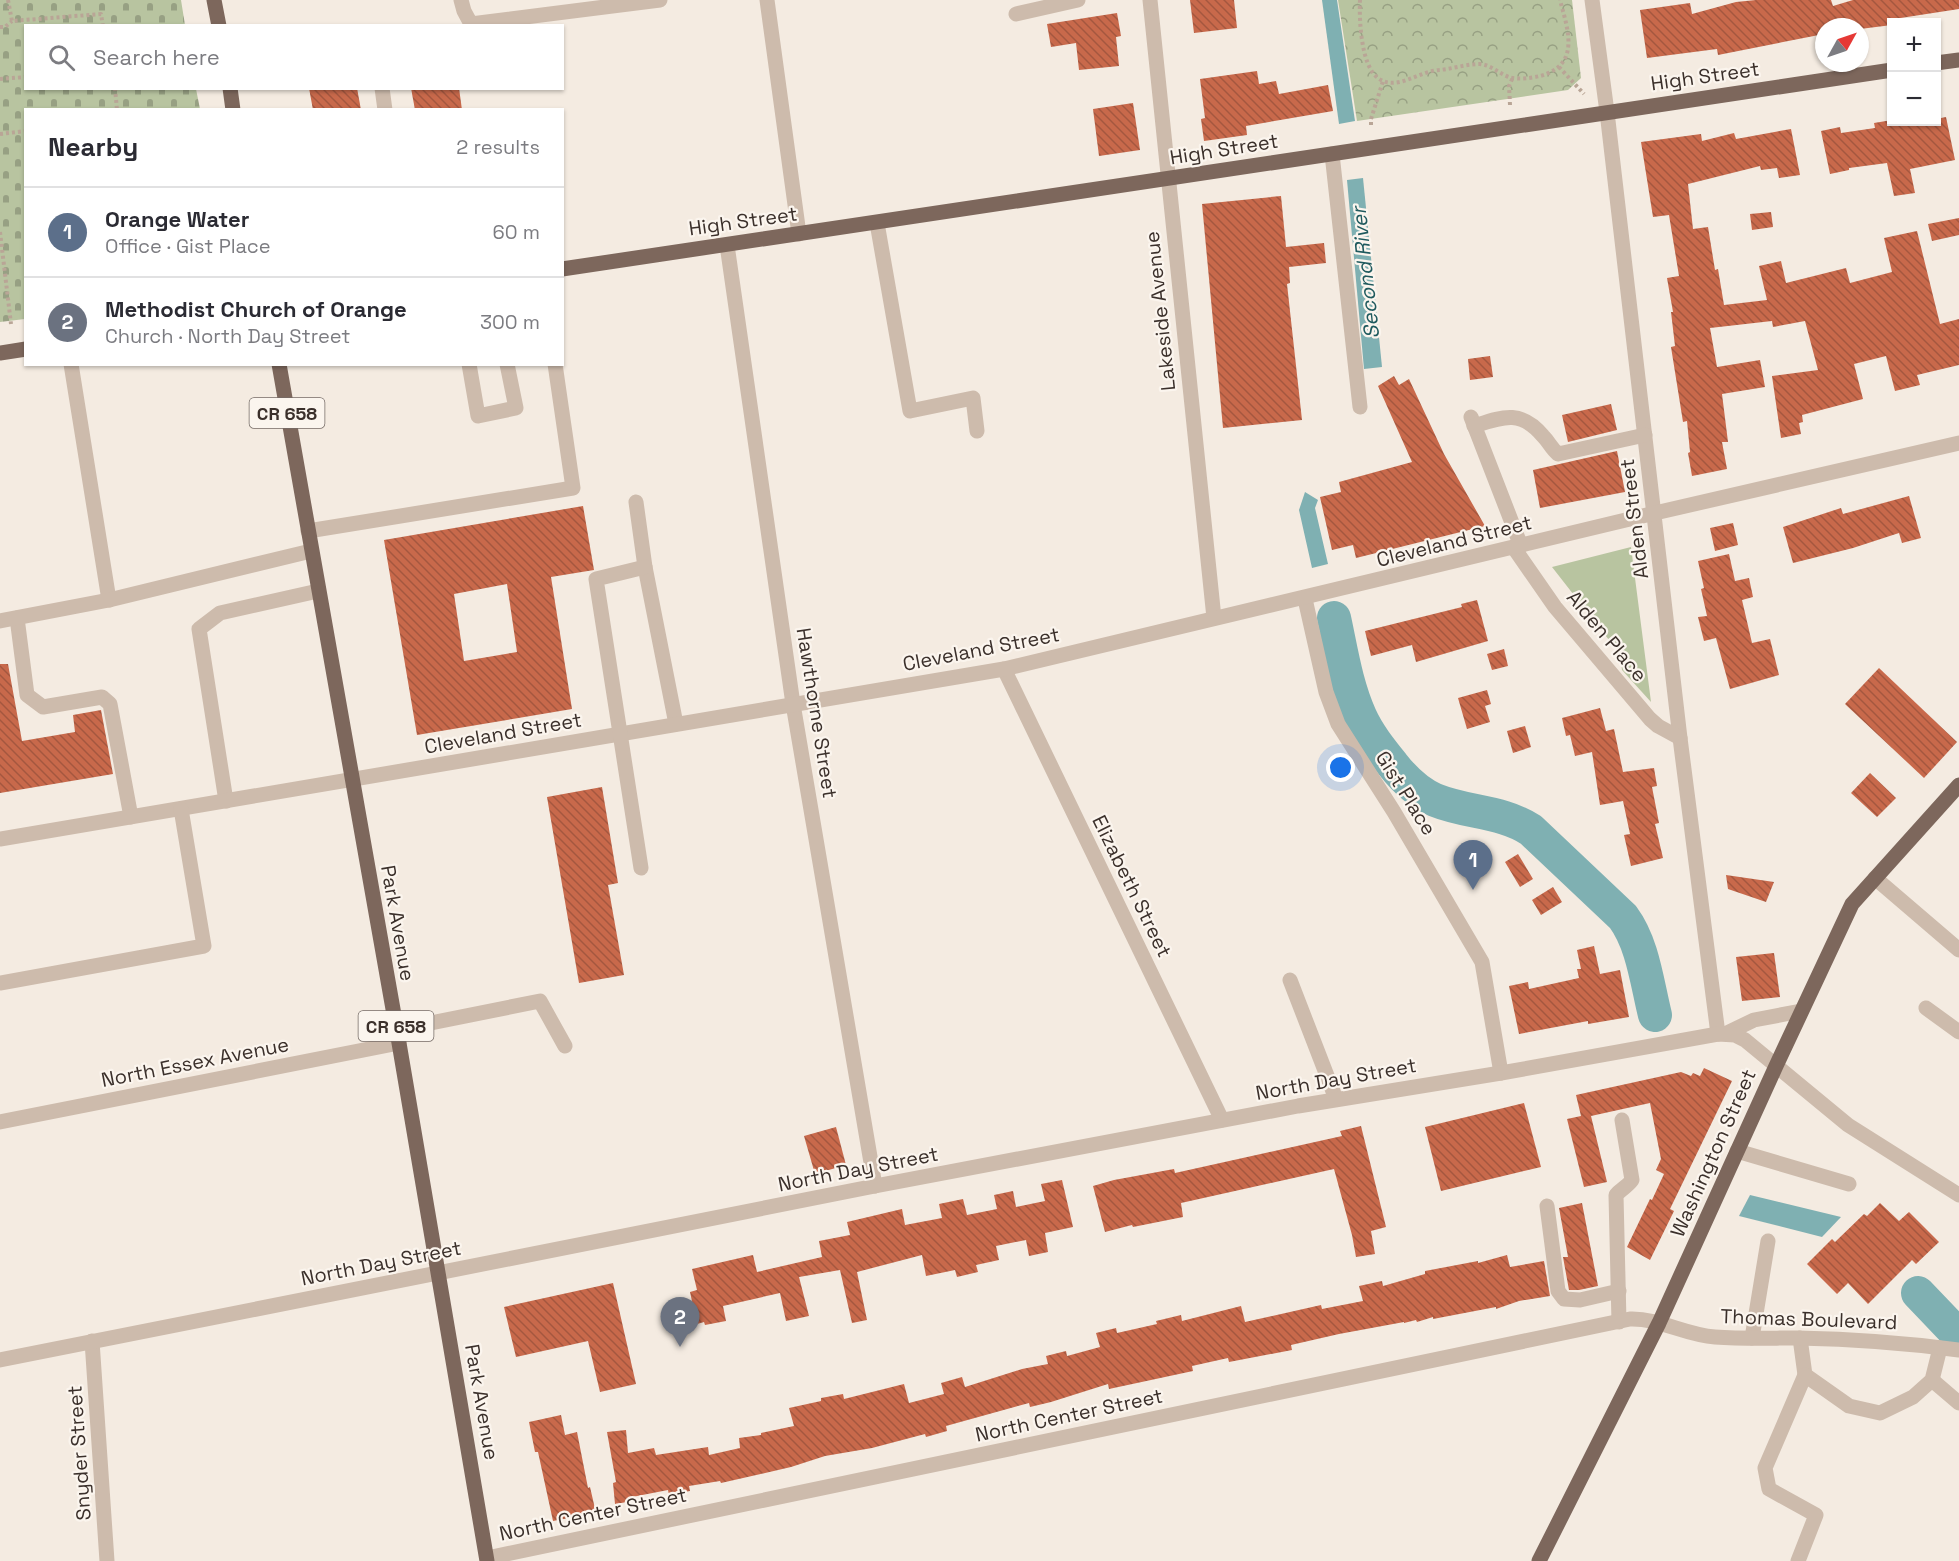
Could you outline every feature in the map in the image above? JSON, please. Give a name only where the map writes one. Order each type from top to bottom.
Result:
[{"type":"main road","points":[[214,0],[219,24]]},
{"type":"main road","points":[[1941,62],[1959,60]]},
{"type":"main road","name":"High Street","points":[[564,269],[1887,71]]},
{"type":"main road","points":[[230,90],[233,108]]},
{"type":"main road","points":[[0,352],[24,349]]},
{"type":"main road","name":"Park Avenue","points":[[279,366],[398,1036],[487,1559]]},
{"type":"main road","name":"Washington Street","points":[[1539,1561],[1659,1323],[1852,904],[1959,785]]},
{"type":"street","points":[[461,0],[471,24],[660,0]]},
{"type":"street","points":[[767,0],[799,234]]},
{"type":"street","points":[[1016,14],[1078,0]]},
{"type":"street","name":"Lakeside Avenue","points":[[1150,0],[1214,618]]},
{"type":"street","name":"Alden Street","points":[[1592,0],[1608,112],[1680,738],[1723,1034]]},
{"type":"street","points":[[382,90],[386,108]]},
{"type":"street","points":[[1332,154],[1360,407]]},
{"type":"street","points":[[877,223],[910,411],[973,398],[977,431]]},
{"type":"street","name":"Hawthorne Street","points":[[727,244],[793,704],[875,1186]]},
{"type":"street","points":[[71,366],[109,600]]},
{"type":"street","points":[[469,366],[478,416],[516,408],[507,366]]},
{"type":"street","points":[[308,531],[573,488],[555,366]]},
{"type":"street","name":"Alden Place","points":[[1645,435],[1558,454],[1543,435],[1517,417],[1507,416],[1472,421],[1517,547],[1555,607],[1642,711],[1658,726],[1680,738]]},
{"type":"street","name":"Cleveland Street","points":[[0,839],[1004,669],[1655,513],[1959,443]]},
{"type":"street","points":[[636,502],[645,567],[676,724]]},
{"type":"street","points":[[0,621],[109,600],[311,551]]},
{"type":"street","points":[[640,868],[596,579],[645,567]]},
{"type":"street","points":[[226,801],[199,629],[219,613],[318,591]]},
{"type":"street","name":"Gist Place","points":[[1305,598],[1326,692],[1338,724],[1394,812],[1482,962],[1502,1073]]},
{"type":"street","points":[[18,618],[27,695],[43,707],[102,697],[110,704],[131,817]]},
{"type":"street","name":"Elizabeth Street","points":[[1004,669],[1222,1120]]},
{"type":"street","points":[[0,983],[204,946],[182,809]]},
{"type":"street","points":[[1875,878],[1959,950]]},
{"type":"street","points":[[1290,980],[1336,1100]]},
{"type":"street","name":"North Essex Avenue","points":[[0,1122],[398,1036],[540,1001],[565,1046]]},
{"type":"street","points":[[1926,1008],[1959,1032]]},
{"type":"street","name":"North Day Street","points":[[0,1360],[875,1186],[1222,1120],[1723,1034],[1754,1020],[1801,1011]]},
{"type":"street","points":[[1723,1034],[1745,1040],[1848,1125],[1959,1195]]},
{"type":"street","points":[[1620,1322],[1616,1195],[1632,1180],[1622,1120]]},
{"type":"street","points":[[1737,1151],[1849,1184]]},
{"type":"street","points":[[1547,1206],[1558,1291],[1564,1299],[1580,1300],[1619,1291]]},
{"type":"street","points":[[1752,1338],[1768,1241]]},
{"type":"street","name":"North Center Street","points":[[487,1559],[1620,1322],[1640,1319],[1659,1323]]},
{"type":"street","name":"Thomas Boulevard","points":[[1659,1323],[1698,1335],[1897,1343],[1949,1349]]},
{"type":"street","points":[[1798,1561],[1816,1515],[1769,1489],[1765,1468],[1805,1375],[1800,1338]]},
{"type":"street","name":"Snyder Street","points":[[92,1341],[107,1561]]},
{"type":"street","points":[[1805,1375],[1849,1406],[1880,1413],[1913,1397],[1932,1380],[1949,1349]]},
{"type":"street","points":[[1932,1380],[1959,1403]]},
{"type":"path","points":[[8,0],[12,21]]},
{"type":"path","points":[[1360,0],[1365,51],[1369,66],[1376,77],[1383,81],[1396,82],[1427,71],[1481,64],[1513,77],[1536,77],[1552,73],[1559,67],[1568,50],[1566,16],[1560,0]]},
{"type":"path","points":[[0,27],[12,21],[101,14],[103,24]]},
{"type":"path","points":[[1559,67],[1584,94]]},
{"type":"path","points":[[0,79],[24,77]]},
{"type":"path","points":[[1510,105],[1509,86],[1513,77]]},
{"type":"path","points":[[1371,125],[1383,81]]},
{"type":"path","points":[[115,90],[117,108]]},
{"type":"path","points":[[0,134],[24,131]]},
{"type":"path","points":[[0,232],[10,324]]},
{"type":"green space","points":[[0,0],[181,0],[185,24],[24,24],[24,90],[196,90],[200,108],[24,108],[24,319],[0,322]]},
{"type":"green space","points":[[1338,0],[1572,0],[1581,78],[1568,90],[1357,121]]},
{"type":"green space","points":[[1631,547],[1651,702],[1622,670],[1620,654],[1552,567]]},
{"type":"water","points":[[1322,0],[1337,0],[1355,121],[1339,124]]},
{"type":"water","points":[[1363,178],[1382,367],[1364,369],[1347,180]]},
{"type":"water","points":[[1305,492],[1318,500],[1315,508],[1328,564],[1312,568],[1299,510]]},
{"type":"water","points":[[1750,1195],[1841,1217],[1822,1237],[1739,1216]]},
{"type":"building","points":[[1190,0],[1234,0],[1237,28],[1194,33]]},
{"type":"building","points":[[1831,0],[1833,6],[1853,0],[1959,0],[1959,9],[1887,18],[1887,26],[1869,28],[1869,18],[1815,18],[1815,36],[1718,55],[1717,49],[1647,58],[1640,10],[1690,3],[1692,14],[1736,2]]},
{"type":"building","points":[[1117,13],[1121,36],[1116,37],[1119,66],[1079,70],[1076,43],[1051,47],[1047,24]]},
{"type":"building","points":[[1257,71],[1259,84],[1276,81],[1279,94],[1328,85],[1333,111],[1246,126],[1247,135],[1204,141],[1201,119],[1205,118],[1200,79]]},
{"type":"building","points":[[309,90],[357,90],[361,108],[313,108]]},
{"type":"building","points":[[411,90],[459,90],[462,108],[415,108]]},
{"type":"building","points":[[1133,103],[1140,150],[1099,156],[1093,109]]},
{"type":"building","points":[[1946,117],[1955,160],[1910,169],[1915,193],[1894,196],[1887,163],[1849,168],[1849,170],[1830,174],[1821,131],[1840,127],[1841,133],[1875,128],[1874,123],[1887,121],[1887,126],[1941,126],[1941,118]]},
{"type":"building","points":[[1791,129],[1800,175],[1779,178],[1777,168],[1761,170],[1760,166],[1688,184],[1693,229],[1708,227],[1724,305],[1767,300],[1759,266],[1781,261],[1786,283],[1846,268],[1850,283],[1892,272],[1884,238],[1917,231],[1940,324],[1959,319],[1959,365],[1917,375],[1920,385],[1895,391],[1886,356],[1854,364],[1863,399],[1802,415],[1803,422],[1799,423],[1801,434],[1781,438],[1772,376],[1818,370],[1805,321],[1773,327],[1772,321],[1710,328],[1717,367],[1760,360],[1765,387],[1722,394],[1728,442],[1722,442],[1727,469],[1692,476],[1688,453],[1690,452],[1687,421],[1683,422],[1671,347],[1675,346],[1671,312],[1673,312],[1667,278],[1679,276],[1669,215],[1653,217],[1641,142],[1701,134],[1702,141],[1734,133],[1736,139]]},
{"type":"building","points":[[1281,196],[1286,247],[1324,243],[1326,263],[1289,267],[1290,283],[1287,284],[1302,420],[1223,428],[1202,204]]},
{"type":"building","points":[[1771,212],[1773,227],[1752,230],[1750,214]]},
{"type":"building","points":[[1959,218],[1959,235],[1932,241],[1928,224]]},
{"type":"building","points":[[1490,356],[1493,377],[1470,380],[1468,359]]},
{"type":"building","points":[[1394,376],[1399,385],[1409,379],[1444,454],[1485,526],[1356,558],[1353,545],[1332,550],[1320,497],[1341,492],[1339,482],[1412,462],[1378,386]]},
{"type":"building","points":[[1611,404],[1617,430],[1568,442],[1562,415]]},
{"type":"building","points":[[1617,451],[1625,492],[1540,508],[1533,470]]},
{"type":"building","points":[[1909,496],[1921,538],[1902,543],[1899,533],[1853,548],[1793,563],[1783,527],[1841,508],[1843,514]]},
{"type":"building","points":[[583,506],[594,570],[551,577],[572,709],[417,735],[384,540]],"holes":[[[507,584],[517,652],[464,661],[454,594]]]},
{"type":"building","points":[[1733,523],[1738,545],[1715,551],[1710,528]]},
{"type":"building","points":[[1729,554],[1735,581],[1749,578],[1753,597],[1742,600],[1752,643],[1770,639],[1779,675],[1730,689],[1716,638],[1704,641],[1698,617],[1707,616],[1698,561]]},
{"type":"building","points":[[1477,600],[1488,641],[1416,662],[1412,645],[1371,656],[1365,631],[1462,607],[1461,604]]},
{"type":"building","points":[[1504,649],[1508,666],[1492,670],[1487,654]]},
{"type":"building","points":[[0,664],[8,664],[22,741],[75,732],[73,715],[101,710],[113,774],[0,793]]},
{"type":"building","points":[[1879,668],[1957,742],[1924,778],[1845,704]]},
{"type":"building","points":[[1487,690],[1491,704],[1485,706],[1490,722],[1467,729],[1458,698]]},
{"type":"building","points":[[1600,708],[1606,731],[1614,729],[1623,772],[1654,768],[1657,786],[1652,787],[1659,823],[1655,824],[1663,858],[1631,866],[1624,835],[1630,834],[1623,801],[1600,805],[1592,752],[1575,756],[1570,735],[1566,736],[1562,718]]},
{"type":"building","points":[[1525,726],[1531,747],[1513,753],[1507,731]]},
{"type":"building","points":[[1870,773],[1896,798],[1877,817],[1851,793]]},
{"type":"building","points":[[602,787],[618,883],[608,885],[624,975],[579,983],[547,797]]},
{"type":"building","points":[[1518,854],[1533,879],[1520,887],[1505,862]]},
{"type":"building","points":[[1726,875],[1774,882],[1766,902],[1728,889]]},
{"type":"building","points":[[1553,887],[1562,902],[1541,915],[1532,900]]},
{"type":"building","points":[[1594,946],[1600,974],[1620,970],[1629,1017],[1588,1024],[1588,1021],[1519,1034],[1509,986],[1528,982],[1529,989],[1579,978],[1577,969],[1581,969],[1577,950]]},
{"type":"building","points":[[1774,953],[1780,997],[1742,1001],[1736,957]]},
{"type":"building","points":[[1704,1068],[1732,1081],[1670,1209],[1674,1211],[1650,1260],[1627,1247],[1664,1174],[1656,1170],[1661,1159],[1650,1103],[1591,1116],[1607,1182],[1584,1187],[1567,1119],[1581,1116],[1576,1095],[1681,1072],[1691,1076],[1693,1073],[1700,1076]]},
{"type":"building","points":[[1524,1103],[1541,1167],[1441,1191],[1425,1127]]},
{"type":"building","points":[[1361,1126],[1386,1227],[1371,1231],[1375,1254],[1356,1257],[1334,1169],[1181,1203],[1183,1217],[1105,1232],[1093,1186],[1174,1169],[1175,1173],[1342,1136],[1340,1131]]},
{"type":"building","points":[[836,1127],[846,1165],[815,1174],[804,1136]]},
{"type":"building","points":[[1062,1180],[1073,1227],[1045,1233],[1048,1252],[1029,1256],[1026,1240],[996,1246],[999,1260],[976,1265],[978,1272],[957,1277],[955,1270],[926,1276],[922,1255],[857,1272],[867,1320],[852,1323],[840,1270],[799,1277],[809,1316],[786,1321],[780,1293],[723,1306],[726,1321],[705,1325],[704,1322],[697,1324],[690,1292],[697,1290],[692,1269],[753,1255],[757,1272],[822,1257],[819,1241],[850,1235],[847,1222],[902,1209],[905,1225],[942,1218],[939,1204],[963,1199],[967,1215],[997,1209],[994,1195],[1013,1191],[1016,1207],[1045,1201],[1041,1184]]},
{"type":"building","points":[[1582,1203],[1598,1286],[1569,1290],[1563,1257],[1568,1257],[1559,1208]]},
{"type":"building","points":[[1880,1203],[1899,1221],[1909,1212],[1939,1242],[1916,1264],[1912,1260],[1868,1304],[1848,1283],[1837,1294],[1807,1264],[1832,1239],[1835,1242],[1864,1214],[1867,1216]]},
{"type":"building","points":[[1507,1255],[1510,1267],[1544,1261],[1550,1296],[1519,1301],[1496,1309],[1496,1307],[1433,1319],[1433,1317],[1417,1322],[1416,1320],[1339,1334],[1291,1345],[1292,1350],[1229,1362],[1228,1358],[1192,1366],[1193,1371],[1109,1389],[1108,1384],[1051,1402],[1030,1407],[1029,1403],[946,1426],[947,1431],[926,1437],[925,1434],[872,1448],[825,1456],[791,1467],[721,1483],[720,1481],[689,1486],[690,1491],[669,1495],[668,1490],[632,1497],[633,1501],[615,1504],[613,1483],[616,1482],[607,1432],[626,1430],[628,1453],[654,1448],[656,1455],[708,1447],[709,1455],[740,1448],[739,1438],[794,1426],[789,1408],[821,1401],[821,1398],[843,1394],[844,1399],[904,1384],[909,1403],[944,1394],[941,1383],[962,1377],[965,1387],[1022,1369],[1048,1364],[1046,1356],[1066,1351],[1067,1356],[1100,1347],[1096,1333],[1116,1328],[1117,1333],[1157,1324],[1156,1321],[1181,1315],[1182,1321],[1241,1306],[1245,1322],[1321,1305],[1322,1309],[1363,1301],[1359,1286],[1382,1281],[1383,1286],[1425,1274],[1425,1271],[1478,1261],[1478,1263]]},
{"type":"building","points":[[613,1283],[636,1384],[600,1392],[588,1341],[516,1357],[504,1307]]},
{"type":"building","points":[[561,1415],[565,1435],[577,1432],[588,1488],[590,1487],[596,1513],[553,1521],[529,1422]]},
{"type":"waterway","name":"Second River","points":[[1334,618],[1344,667],[1355,704],[1379,748],[1402,775],[1423,794],[1459,808],[1508,819],[1531,830],[1623,917],[1640,951],[1655,1015]]},
{"type":"waterway","name":"Second River","points":[[1918,1293],[1959,1336]]},
{"type":"place","name":"Orange Water","points":[[1473,890]]},
{"type":"place","name":"Methodist Church of Orange","points":[[680,1347]]}]
